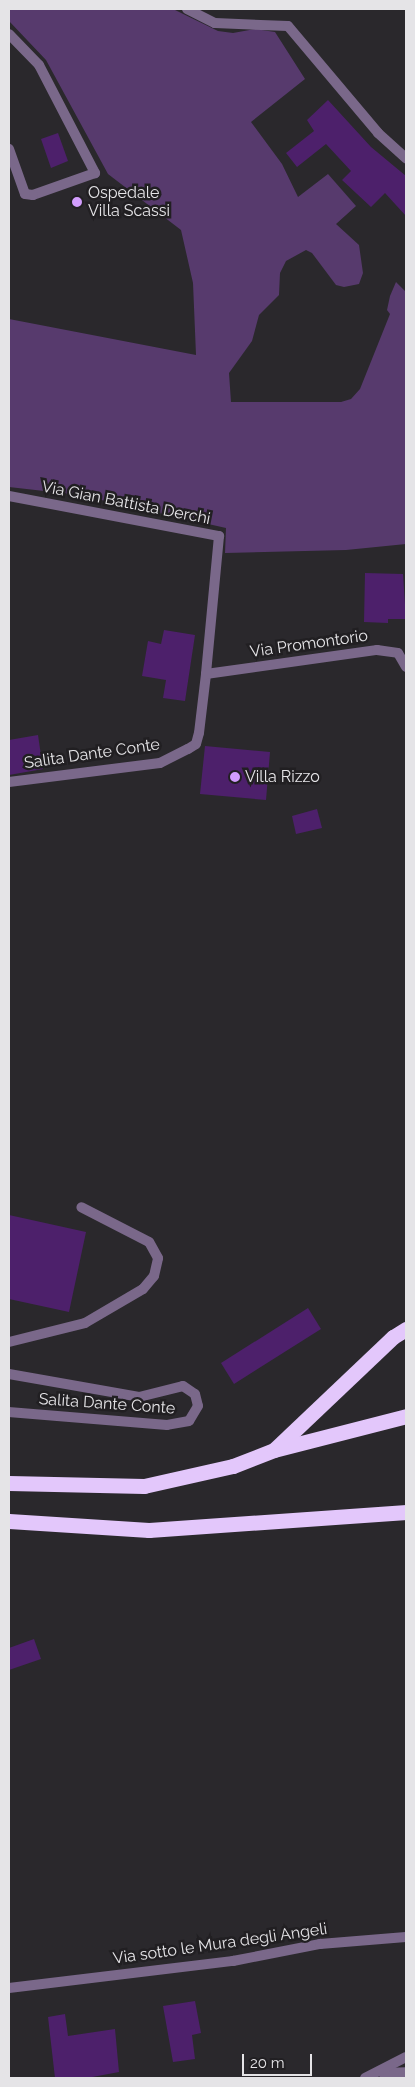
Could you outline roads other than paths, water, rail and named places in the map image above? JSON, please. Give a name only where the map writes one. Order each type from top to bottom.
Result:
[{"type":"highway","points":[[274,1450],[393,1337],[406,1329]]},
{"type":"highway","points":[[9,1483],[144,1486],[233,1466],[274,1450],[406,1416]]},
{"type":"highway","points":[[9,1521],[149,1530],[406,1512]]},
{"type":"street","points":[[187,9],[215,23],[288,26],[378,133],[406,158]]},
{"type":"street","points":[[9,34],[39,65],[95,173],[33,195],[25,194],[9,150]]},
{"type":"street","name":"Via Gian Battista Derchi","points":[[9,496],[219,536],[206,674]]},
{"type":"street","name":"Via Promontorio","points":[[206,674],[377,650],[398,653],[406,667]]},
{"type":"street","name":"Salita Dante Conte","points":[[9,782],[160,763],[188,749],[196,744],[199,732],[206,674]]},
{"type":"street","points":[[9,1342],[85,1323],[143,1289],[154,1276],[158,1258],[149,1242],[81,1207]]},
{"type":"street","name":"Salita Dante Conte","points":[[9,1374],[139,1397],[183,1386],[195,1394],[198,1406],[189,1421],[168,1426],[9,1412]]},
{"type":"street","name":"Via sotto le Mura degli Angeli","points":[[9,1988],[233,1961],[320,1944],[406,1937]]},
{"type":"street","points":[[365,2078],[380,2073],[406,2057]]},
{"type":"street","points":[[380,2073],[406,2072]]},
{"type":"place","name":"Ospedale Villa Scassi","points":[[77,202]]},
{"type":"place","name":"Villa Rizzo","points":[[235,777]]}]
